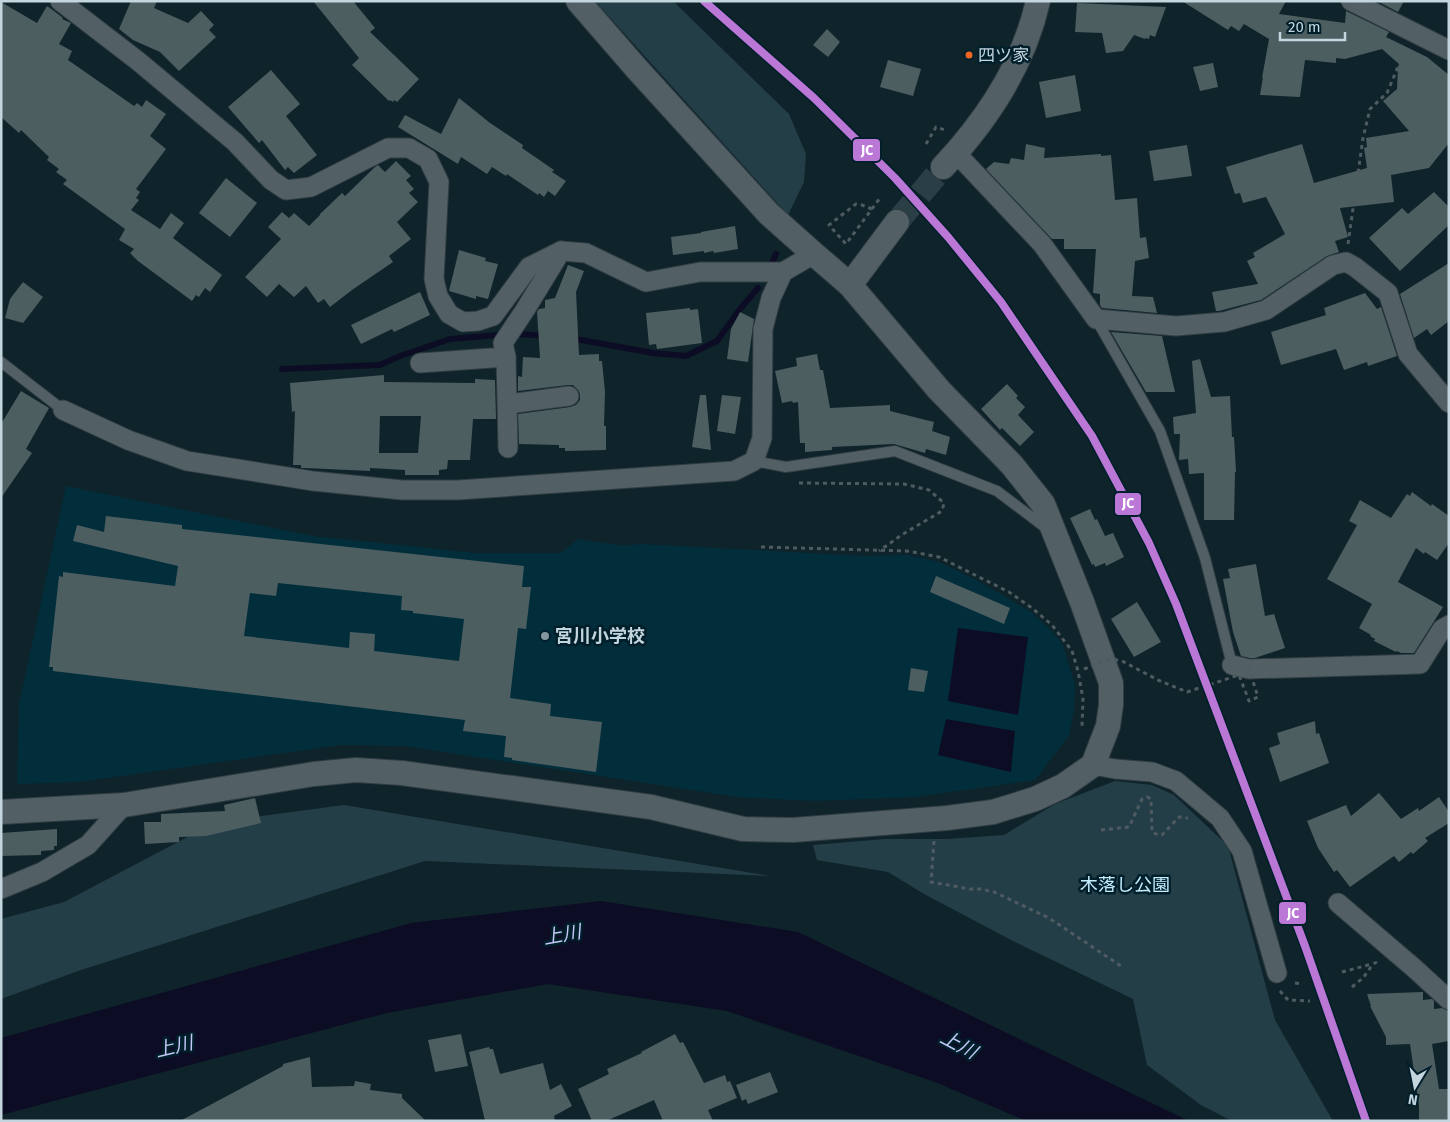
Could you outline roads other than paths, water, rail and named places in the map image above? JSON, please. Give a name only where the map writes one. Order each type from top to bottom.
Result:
[{"type":"street","points":[[60,1],[146,67],[235,142],[271,180],[286,190],[311,187],[388,148],[409,148],[428,159],[439,182],[434,279],[438,296],[449,314],[463,322],[493,316],[529,267],[561,251],[586,253],[646,282],[700,272],[783,272],[814,254]]},
{"type":"street","points":[[1,812],[124,805],[314,774],[356,770],[402,773],[651,807],[743,829],[793,830],[947,818],[993,812],[1035,799],[1064,786],[1092,765],[1108,726],[1112,705],[1110,683],[1079,595],[1043,504],[1012,465],[939,390],[850,285],[769,214],[578,1]]},
{"type":"street","points":[[1038,1],[1034,23],[1020,56],[989,111],[949,160],[1042,244],[1096,319],[1176,326],[1224,322],[1266,310],[1333,266],[1346,262],[1388,293],[1408,354],[1449,403]]},
{"type":"street","points":[[1351,1],[1449,50]]},
{"type":"street","points":[[850,285],[897,222]]},
{"type":"street","points":[[508,448],[506,357],[503,342],[561,251]]},
{"type":"street","points":[[63,410],[128,440],[187,461],[313,480],[402,490],[458,490],[734,472],[754,461],[762,438],[763,329],[771,298],[783,272]]},
{"type":"street","points":[[420,363],[506,357]]},
{"type":"street","points":[[508,404],[569,396]]},
{"type":"street","points":[[1241,667],[1420,664],[1442,629],[1449,625]]},
{"type":"street","points":[[1092,765],[1152,772],[1176,781],[1220,818],[1242,851],[1277,973]]},
{"type":"street","points":[[1,889],[42,872],[88,845],[124,805]]},
{"type":"street","points":[[1338,903],[1449,1000]]},
{"type":"lane","points":[[1096,319],[1160,431],[1241,667]]},
{"type":"lane","points":[[1,362],[63,410]]},
{"type":"lane","points":[[754,461],[786,467],[895,451],[997,491],[1055,535]]},
{"type":"water","points":[[958,628],[1028,637],[1018,715],[948,701]]},
{"type":"water","points":[[946,719],[1015,731],[1011,772],[938,755]]},
{"type":"water","name":"上川","points":[[601,901],[798,932],[1189,1121],[1026,1121],[935,1082],[727,1011],[548,984],[387,1013],[1,1115],[1,1038],[411,923]]},
{"type":"waterway","points":[[772,263],[776,254]]},
{"type":"waterway","points":[[570,338],[653,353],[686,356],[717,341],[758,288]]},
{"type":"waterway","points":[[519,334],[546,336]]},
{"type":"waterway","points":[[282,369],[380,365],[450,339],[499,335]]},
{"type":"tunnel","points":[[897,222],[943,167]]},
{"type":"place","name":"四ツ家","points":[[969,55]]},
{"type":"place","name":"宮川小学校","points":[[545,636]]},
{"type":"park label","name":"木落し公園","points":[[1125,885]]}]
